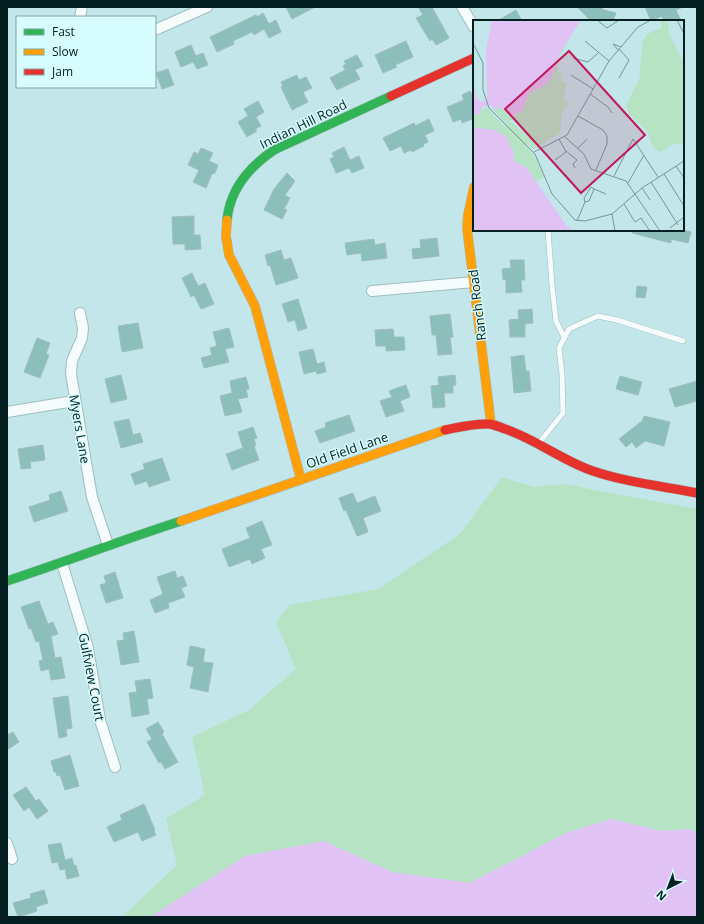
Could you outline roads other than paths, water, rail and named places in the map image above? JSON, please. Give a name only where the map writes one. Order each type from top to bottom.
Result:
[{"type":"street","points":[[156,30],[207,7]]},
{"type":"street","points":[[462,7],[473,25]]},
{"type":"street","name":"Indian Hill Road","points":[[301,480],[256,306],[230,258],[226,236],[226,217],[232,196],[237,186],[252,167],[274,150],[473,58]]},
{"type":"street","name":"Ranch Road","points":[[473,192],[467,228],[491,424]]},
{"type":"street","points":[[372,291],[474,282]]},
{"type":"street","name":"Myers Lane","points":[[80,313],[83,328],[82,338],[72,361],[70,374],[92,498],[108,545]]},
{"type":"street","points":[[7,412],[74,401]]},
{"type":"street","name":"Old Field Lane","points":[[7,581],[443,430],[467,425],[491,424],[515,432],[538,443],[570,462],[611,477],[697,493]]},
{"type":"street","name":"Gulfview Court","points":[[62,563],[88,648],[100,720],[115,767]]},
{"type":"street","points":[[7,843],[12,859]]},
{"type":"lane","points":[[548,231],[556,321],[564,337]]},
{"type":"lane","points":[[538,443],[563,413],[562,374],[559,348],[569,329],[598,316],[617,320],[683,341]]}]
